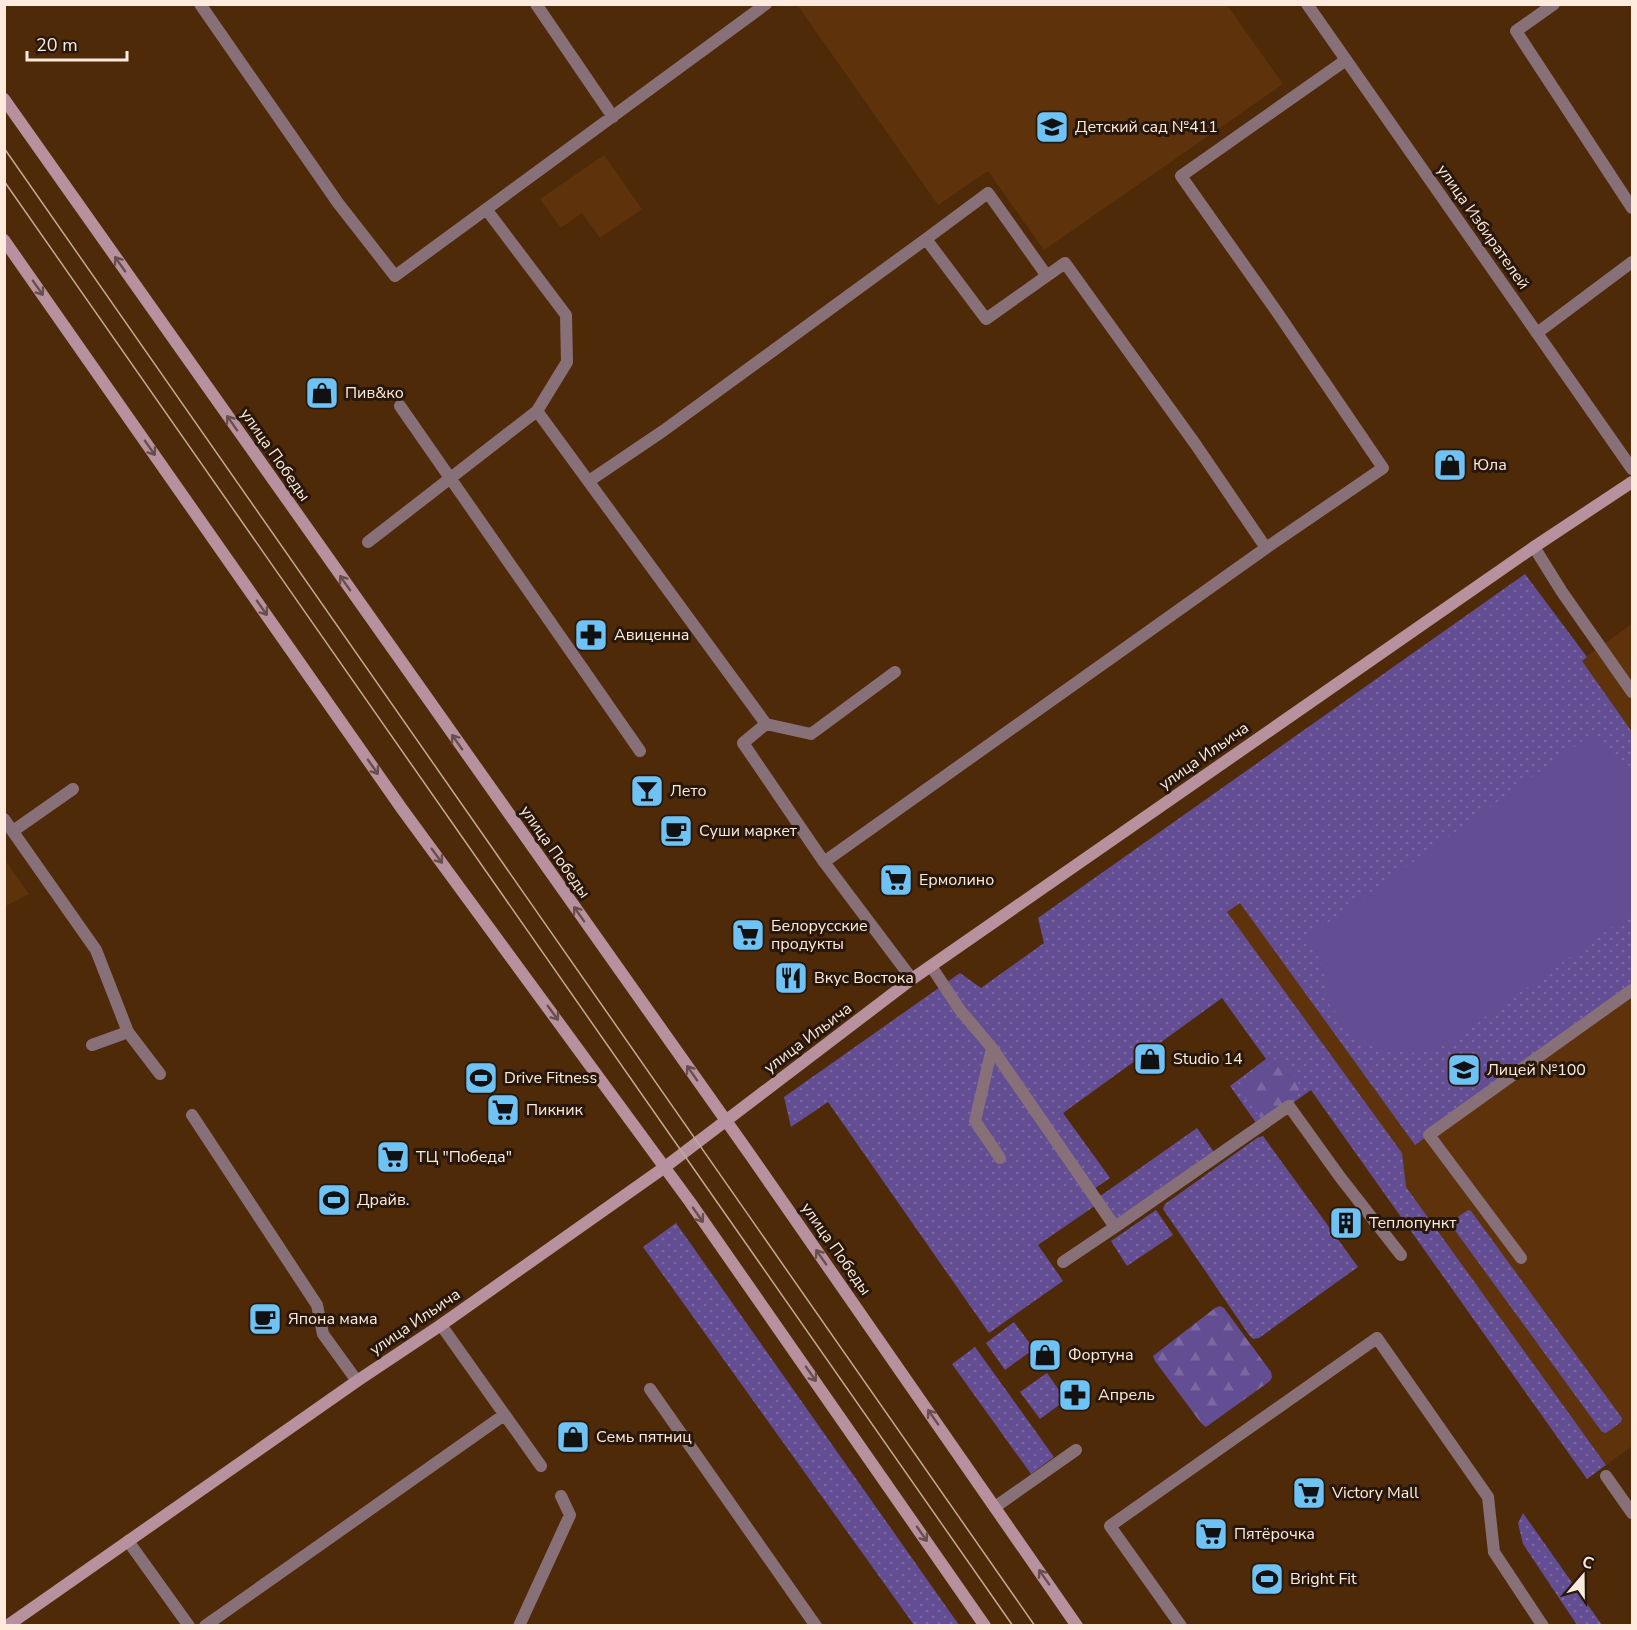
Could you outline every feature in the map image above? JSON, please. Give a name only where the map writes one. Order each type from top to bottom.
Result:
[{"type":"main road","name":"улица Победы","points":[[4,99],[490,790],[726,1120],[1077,1626]]},
{"type":"main road","points":[[4,240],[402,809],[665,1167],[985,1626]]},
{"type":"main road","name":"улица Ильича","points":[[7,1626],[665,1167],[912,979],[1534,547],[1632,482]]},
{"type":"street","points":[[200,4],[338,203],[395,276],[766,4]]},
{"type":"street","points":[[536,4],[613,117]]},
{"type":"street","name":"улица Избирателей","points":[[1307,4],[1632,469]]},
{"type":"street","points":[[1554,4],[1516,31],[1632,208]]},
{"type":"street","points":[[824,862],[1266,548],[1383,468],[1181,176],[1346,60]]},
{"type":"street","points":[[589,482],[663,431],[988,193],[1047,276]]},
{"type":"street","points":[[368,543],[537,411],[567,362],[566,315],[486,209]]},
{"type":"street","points":[[926,239],[986,319],[1065,263],[1196,445],[1266,548]]},
{"type":"street","points":[[1537,333],[1632,262]]},
{"type":"street","points":[[400,406],[640,751]]},
{"type":"street","points":[[537,411],[766,724],[811,734],[896,672]]},
{"type":"street","points":[[1534,547],[1562,592],[1632,692]]},
{"type":"street","points":[[766,724],[743,743],[824,862],[912,979]]},
{"type":"street","points":[[13,831],[73,789]]},
{"type":"street","points":[[4,819],[96,950],[128,1032],[160,1074]]},
{"type":"street","points":[[931,966],[960,1010],[992,1048],[1115,1227]]},
{"type":"street","points":[[1521,1258],[1429,1135],[1632,990]]},
{"type":"street","points":[[93,1045],[128,1032]]},
{"type":"street","points":[[992,1048],[975,1121],[1000,1158]]},
{"type":"street","points":[[1063,1262],[1289,1106],[1340,1177],[1401,1255]]},
{"type":"street","points":[[192,1115],[317,1305],[323,1334],[357,1381]]},
{"type":"street","points":[[441,1325],[541,1466]]},
{"type":"street","points":[[1181,1626],[1110,1526],[1377,1338],[1488,1497],[1494,1552],[1543,1626]]},
{"type":"street","points":[[650,1389],[816,1626]]},
{"type":"street","points":[[205,1626],[504,1415]]},
{"type":"street","points":[[995,1507],[1076,1450]]},
{"type":"street","points":[[1606,1476],[1632,1513]]},
{"type":"street","points":[[519,1626],[570,1515],[561,1496]]},
{"type":"street","points":[[129,1542],[189,1626]]},
{"type":"shaded area","name":"Детский сад №411","points":[[800,4],[1227,5],[1283,84],[1044,250],[988,171],[938,205],[798,6]]},
{"type":"shaded area","points":[[604,155],[642,209],[600,238],[582,213],[561,228],[540,199]]},
{"type":"shaded area","name":"Лицей №100","points":[[1632,624],[1632,1446],[1587,1479],[1198,932]]},
{"type":"shaded area","points":[[4,859],[29,894],[5,906],[4,906]]},
{"type":"green space","points":[[1525,574],[1587,657],[1582,661],[1632,732],[1632,990],[1415,1145],[1240,903],[1227,912],[1402,1153],[1406,1187],[1606,1465],[1587,1479],[1311,1090],[1259,1127],[1230,1086],[1266,1059],[1222,998],[1063,1113],[1110,1178],[1091,1191],[1096,1205],[1038,1245],[1063,1281],[989,1333],[828,1102],[791,1127],[784,1097],[960,973],[981,988],[1044,943],[1038,918]]},
{"type":"green space","points":[[1594,733],[1611,757],[1632,767],[1632,913],[1444,1046],[1420,1053],[1389,1051],[1369,1045],[1350,1032],[1329,1004],[1322,962],[1306,938]]},
{"type":"green space","points":[[1280,1057],[1302,1088],[1301,1092],[1261,1118],[1239,1087]]},
{"type":"green space","points":[[1197,1128],[1216,1155],[1115,1227],[1096,1199]]},
{"type":"green space","points":[[1263,1136],[1358,1267],[1259,1338],[1253,1339],[1163,1209],[1165,1204]]},
{"type":"green space","points":[[1156,1210],[1173,1235],[1127,1266],[1111,1241]]},
{"type":"green space","points":[[1468,1210],[1471,1211],[1622,1418],[1621,1422],[1606,1433],[1602,1432],[1451,1225],[1452,1221]]},
{"type":"green space","points":[[676,1223],[959,1625],[914,1625],[643,1247]]},
{"type":"green space","points":[[1220,1306],[1224,1308],[1271,1372],[1272,1377],[1270,1381],[1206,1427],[1153,1356]]},
{"type":"green space","points":[[1014,1322],[1034,1349],[1005,1370],[986,1343]]},
{"type":"green space","points":[[975,1347],[1054,1457],[1031,1474],[952,1364]]},
{"type":"green space","points":[[1047,1373],[1066,1400],[1040,1419],[1020,1392]]},
{"type":"green space","points":[[1523,1513],[1602,1625],[1577,1625],[1523,1544],[1518,1523]]},
{"type":"tram line","points":[[4,148],[1035,1626]]},
{"type":"tram line","points":[[4,181],[1013,1626]]},
{"type":"place","name":"Детский сад №411","points":[[1052,127]]},
{"type":"place","name":"Пив&ко","points":[[322,393]]},
{"type":"place","name":"Юла","points":[[1450,465]]},
{"type":"place","name":"Авиценна","points":[[591,635]]},
{"type":"place","name":"Лето","points":[[647,791]]},
{"type":"place","name":"Суши маркет","points":[[676,831]]},
{"type":"place","name":"Ермолино","points":[[896,880]]},
{"type":"place","name":"Белорусские продукты","points":[[748,935]]},
{"type":"place","name":"Вкус Востока","points":[[791,978]]},
{"type":"place","name":"Studio 14","points":[[1150,1059]]},
{"type":"place","name":"Лицей №100","points":[[1464,1070]]},
{"type":"place","name":"Drive Fitness","points":[[481,1078]]},
{"type":"place","name":"Пикник","points":[[503,1110]]},
{"type":"place","name":"ТЦ \"Победа\"","points":[[393,1157]]},
{"type":"place","name":"Драйв.","points":[[334,1200]]},
{"type":"place","name":"Теплопункт","points":[[1346,1223]]},
{"type":"place","name":"Япона мама","points":[[265,1319]]},
{"type":"place","name":"Фортуна","points":[[1045,1355]]},
{"type":"place","name":"Апрель","points":[[1075,1395]]},
{"type":"place","name":"Семь пятниц","points":[[573,1437]]},
{"type":"place","name":"Victory Mall","points":[[1309,1493]]},
{"type":"place","name":"Пятёрочка","points":[[1211,1534]]},
{"type":"place","name":"Bright Fit","points":[[1267,1579]]}]
